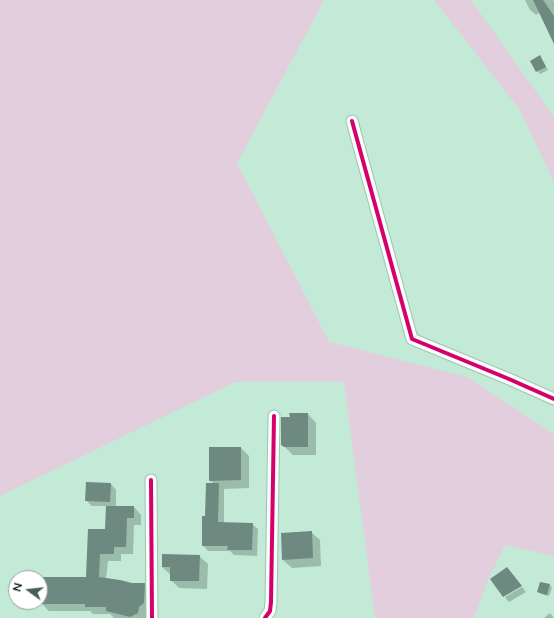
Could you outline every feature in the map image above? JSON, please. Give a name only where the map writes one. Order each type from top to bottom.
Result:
[{"type":"street","points":[[352,121],[412,339],[509,379],[554,400]]},
{"type":"street","points":[[266,618],[270,612],[271,602],[274,416]]},
{"type":"street","points":[[151,480],[152,618]]},
{"type":"shaded area","points":[[0,0],[324,0],[237,163],[329,342],[467,377],[554,434],[554,556],[505,545],[487,582],[474,618],[375,618],[344,382],[235,382],[0,496]]},
{"type":"shaded area","points":[[434,0],[471,0],[554,117],[554,182],[520,110]]},
{"type":"building","points":[[533,0],[543,0],[554,16],[554,44]]},
{"type":"building","points":[[540,55],[546,67],[536,72],[530,61]]},
{"type":"building","points":[[289,413],[308,413],[308,447],[284,447],[281,445],[281,417],[290,417]]},
{"type":"building","points":[[209,447],[241,447],[241,480],[209,481]]},
{"type":"building","points":[[86,482],[111,483],[110,502],[85,501]]},
{"type":"building","points":[[206,483],[219,483],[218,522],[253,523],[252,550],[227,550],[228,546],[202,546],[202,516],[205,516]]},
{"type":"building","points":[[106,506],[134,506],[134,518],[127,518],[126,547],[114,547],[114,554],[100,554],[99,577],[132,583],[145,583],[144,603],[139,607],[138,613],[130,617],[106,611],[106,607],[85,607],[85,604],[48,604],[48,577],[86,577],[88,529],[105,529]]},
{"type":"building","points":[[312,531],[313,558],[282,560],[281,533]]},
{"type":"building","points":[[162,554],[200,555],[199,581],[170,581],[170,567],[162,567]]},
{"type":"building","points":[[507,567],[522,586],[503,597],[490,579]]},
{"type":"building","points":[[540,582],[550,584],[547,595],[537,592]]},
{"type":"cycle path","points":[[352,121],[412,339],[554,399]]},
{"type":"cycle path","points":[[265,618],[270,611],[271,602],[274,416]]},
{"type":"cycle path","points":[[151,480],[152,618]]}]
